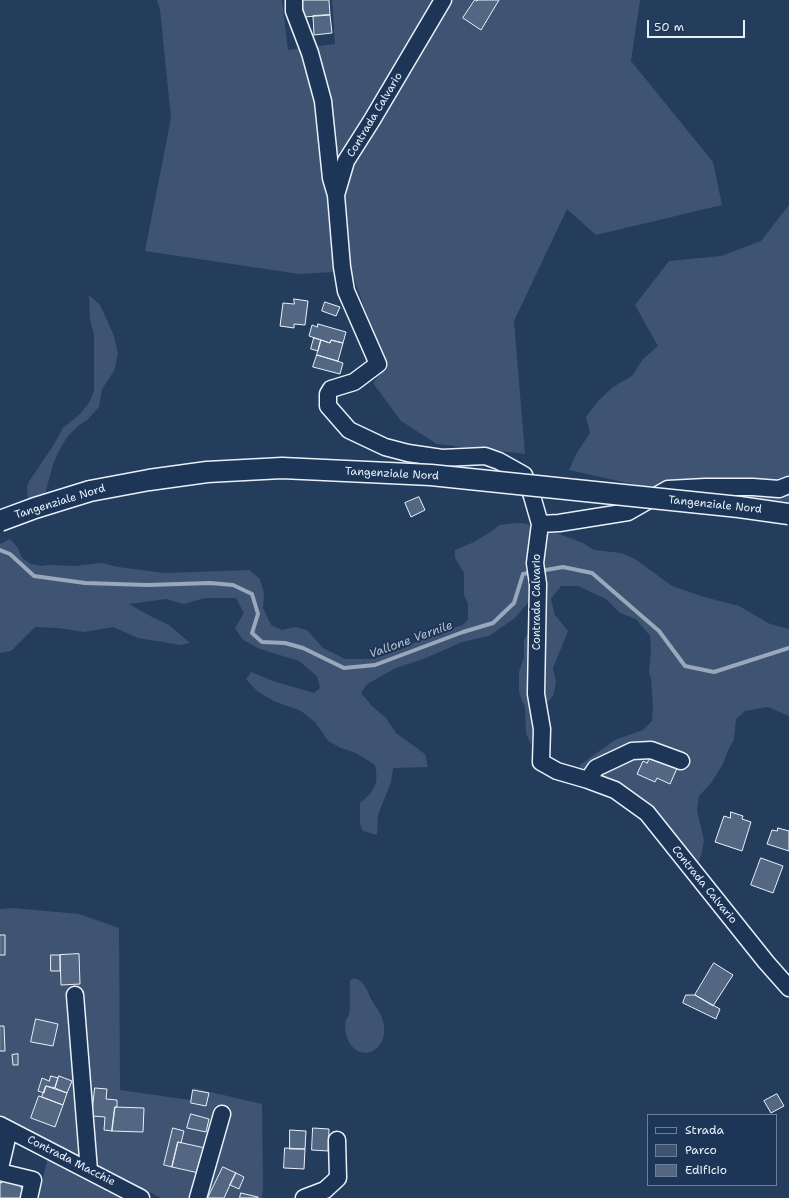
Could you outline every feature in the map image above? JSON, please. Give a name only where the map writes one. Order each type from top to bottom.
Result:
[{"type":"main road","name":"Tangenziale Nord","points":[[0,521],[35,508],[90,491],[149,480],[207,472],[282,468],[431,475],[739,507],[789,514]]},
{"type":"street","points":[[294,0],[294,11],[310,53],[323,101],[331,178],[336,195]]},
{"type":"street","name":"Contrada Calvario","points":[[443,0],[346,161],[336,195],[342,267],[346,291],[378,364],[354,382],[331,389],[328,394],[328,406],[349,430],[385,447],[408,453],[442,458],[468,458],[485,456],[499,461],[524,475],[540,524],[535,563],[538,584],[536,694],[542,730],[541,762],[557,771],[615,790],[647,813],[766,962],[789,988]]},
{"type":"street","points":[[540,524],[559,524],[628,512],[668,490],[739,487],[779,489],[789,486]]},
{"type":"street","points":[[588,780],[596,768],[632,751],[651,750],[681,761]]},
{"type":"street","points":[[75,995],[89,1171]]},
{"type":"street","points":[[198,1198],[222,1114]]},
{"type":"street","points":[[0,1168],[5,1127]]},
{"type":"street","name":"Contrada Macchie","points":[[5,1127],[141,1198]]},
{"type":"street","points":[[304,1198],[325,1190],[338,1178],[337,1140]]},
{"type":"street","points":[[0,1172],[33,1180],[29,1198]]},
{"type":"green space","points":[[157,0],[282,0],[288,50],[335,44],[332,0],[640,0],[631,61],[713,162],[722,205],[596,235],[567,209],[514,321],[525,454],[437,444],[401,421],[373,383],[386,367],[351,271],[299,274],[145,251],[171,118],[160,9]]},
{"type":"green space","points":[[789,205],[789,504],[637,485],[569,470],[576,454],[590,433],[586,417],[599,400],[613,387],[632,376],[643,359],[658,346],[635,305],[669,261],[721,256],[761,241]]},
{"type":"green space","points":[[89,295],[100,305],[114,336],[118,354],[114,371],[102,389],[99,407],[86,421],[79,425],[68,436],[61,447],[53,464],[44,498],[28,502],[27,486],[30,480],[53,446],[63,428],[80,414],[89,403],[94,391],[94,335],[90,319]]},
{"type":"green space","points":[[523,523],[559,534],[583,543],[594,550],[621,553],[635,559],[672,586],[704,597],[739,606],[770,624],[789,629],[789,716],[768,707],[745,711],[736,719],[734,740],[728,750],[723,764],[711,783],[699,796],[697,811],[704,840],[698,863],[687,854],[665,821],[644,803],[579,773],[580,765],[615,740],[643,730],[652,721],[653,707],[651,678],[649,672],[651,650],[650,636],[636,619],[620,613],[606,599],[578,586],[561,586],[551,599],[555,615],[568,631],[553,668],[556,683],[553,696],[534,725],[531,745],[526,733],[525,708],[519,692],[519,672],[524,657],[524,640],[530,629],[531,599],[515,618],[489,636],[462,642],[426,658],[396,668],[367,684],[361,693],[372,706],[386,718],[396,733],[425,754],[428,767],[393,768],[391,782],[378,815],[377,835],[363,831],[360,824],[360,803],[375,787],[375,765],[356,753],[341,748],[328,741],[315,722],[301,711],[274,701],[258,692],[246,679],[251,672],[273,681],[314,693],[320,688],[317,676],[299,661],[260,649],[243,640],[235,628],[244,613],[236,598],[205,598],[184,604],[166,599],[129,604],[169,625],[190,643],[181,645],[138,638],[113,627],[84,632],[58,628],[35,627],[11,651],[0,653],[0,544],[10,539],[18,548],[22,558],[31,564],[41,566],[75,566],[102,563],[118,567],[165,573],[249,570],[260,579],[264,593],[263,608],[271,625],[282,630],[295,627],[307,630],[323,648],[345,659],[374,659],[404,648],[433,634],[463,625],[468,619],[468,604],[464,595],[464,573],[455,558],[455,550],[474,542],[499,525]]},
{"type":"green space","points":[[13,908],[79,914],[119,928],[120,1090],[190,1100],[193,1088],[262,1104],[262,1198],[161,1198],[0,1116],[0,909]]},
{"type":"green space","points":[[355,978],[365,987],[383,1021],[384,1032],[382,1041],[371,1052],[364,1053],[357,1051],[351,1045],[346,1035],[346,1020],[350,1011],[350,980]]},
{"type":"green space","points":[[48,1157],[126,1198],[38,1198]]},
{"type":"building","points":[[302,0],[329,0],[330,15],[304,17]]},
{"type":"building","points":[[475,0],[499,0],[481,30],[463,18]]},
{"type":"building","points":[[330,15],[332,33],[314,35],[313,16]]},
{"type":"building","points":[[294,299],[308,301],[305,325],[294,324],[294,328],[280,326],[283,303],[294,304]]},
{"type":"building","points":[[325,302],[340,307],[336,316],[322,311]]},
{"type":"building","points":[[318,324],[346,332],[343,343],[331,340],[330,343],[309,336],[312,325],[317,327]]},
{"type":"building","points":[[314,338],[321,340],[318,351],[311,349]]},
{"type":"building","points":[[321,340],[330,343],[331,340],[343,343],[338,361],[317,355]]},
{"type":"building","points":[[317,355],[343,363],[340,374],[313,367]]},
{"type":"building","points":[[419,497],[425,510],[411,517],[405,503]]},
{"type":"building","points":[[651,754],[678,766],[670,784],[657,778],[655,782],[637,774],[643,761],[647,763]]},
{"type":"building","points":[[731,812],[743,816],[742,819],[751,822],[742,851],[715,842],[724,816],[730,818]]},
{"type":"building","points":[[778,828],[789,831],[789,851],[767,844],[772,830],[777,831]]},
{"type":"building","points":[[761,858],[783,866],[773,893],[751,885]]},
{"type":"building","points":[[0,935],[5,935],[5,955],[0,955]]},
{"type":"building","points":[[79,954],[80,984],[61,985],[60,955]]},
{"type":"building","points":[[51,955],[60,955],[60,971],[51,971]]},
{"type":"building","points":[[714,963],[733,975],[713,1006],[695,995]]},
{"type":"building","points":[[686,995],[695,995],[720,1009],[716,1019],[683,1003]]},
{"type":"building","points":[[36,1019],[58,1024],[53,1046],[31,1042]]},
{"type":"building","points":[[0,1026],[4,1026],[5,1051],[0,1051]]},
{"type":"building","points":[[18,1054],[18,1065],[13,1065],[12,1055]]},
{"type":"building","points":[[51,1076],[58,1078],[55,1088],[46,1086],[44,1093],[38,1091],[42,1078],[49,1081]]},
{"type":"building","points":[[59,1076],[72,1081],[67,1093],[55,1088]]},
{"type":"building","points":[[46,1086],[67,1093],[63,1105],[42,1097]]},
{"type":"building","points":[[95,1088],[107,1089],[106,1099],[117,1100],[112,1131],[104,1130],[105,1117],[92,1116]]},
{"type":"building","points":[[193,1090],[209,1093],[206,1106],[191,1103]]},
{"type":"building","points":[[777,1094],[784,1106],[771,1113],[764,1101]]},
{"type":"building","points":[[39,1096],[63,1105],[55,1127],[31,1118]]},
{"type":"building","points":[[115,1107],[144,1108],[143,1132],[112,1131]]},
{"type":"building","points":[[191,1114],[209,1119],[206,1132],[187,1128]]},
{"type":"building","points":[[173,1128],[184,1131],[181,1143],[178,1142],[172,1167],[164,1165]]},
{"type":"building","points":[[313,1128],[329,1129],[328,1151],[312,1150]]},
{"type":"building","points":[[290,1130],[306,1131],[305,1149],[290,1149]]},
{"type":"building","points":[[178,1142],[205,1148],[199,1173],[172,1167]]},
{"type":"building","points":[[285,1148],[305,1149],[304,1169],[284,1168]]},
{"type":"building","points":[[223,1167],[236,1173],[224,1198],[208,1198]]},
{"type":"building","points":[[236,1173],[244,1177],[239,1189],[230,1185]]},
{"type":"building","points":[[3,1175],[23,1180],[21,1188],[26,1189],[23,1198],[0,1198],[0,1182],[1,1183]]},
{"type":"building","points":[[241,1193],[258,1197],[258,1198],[240,1198]]},
{"type":"waterway","name":"Vallone Vernile","points":[[0,550],[10,554],[34,576],[85,583],[147,585],[210,583],[233,585],[252,594],[258,614],[252,633],[262,642],[285,643],[303,648],[344,668],[375,665],[463,632],[493,623],[514,603],[523,574],[534,572]]},
{"type":"waterway","name":"Vallone Vernile","points":[[540,571],[563,567],[592,573],[659,631],[685,666],[714,672],[789,648]]}]
